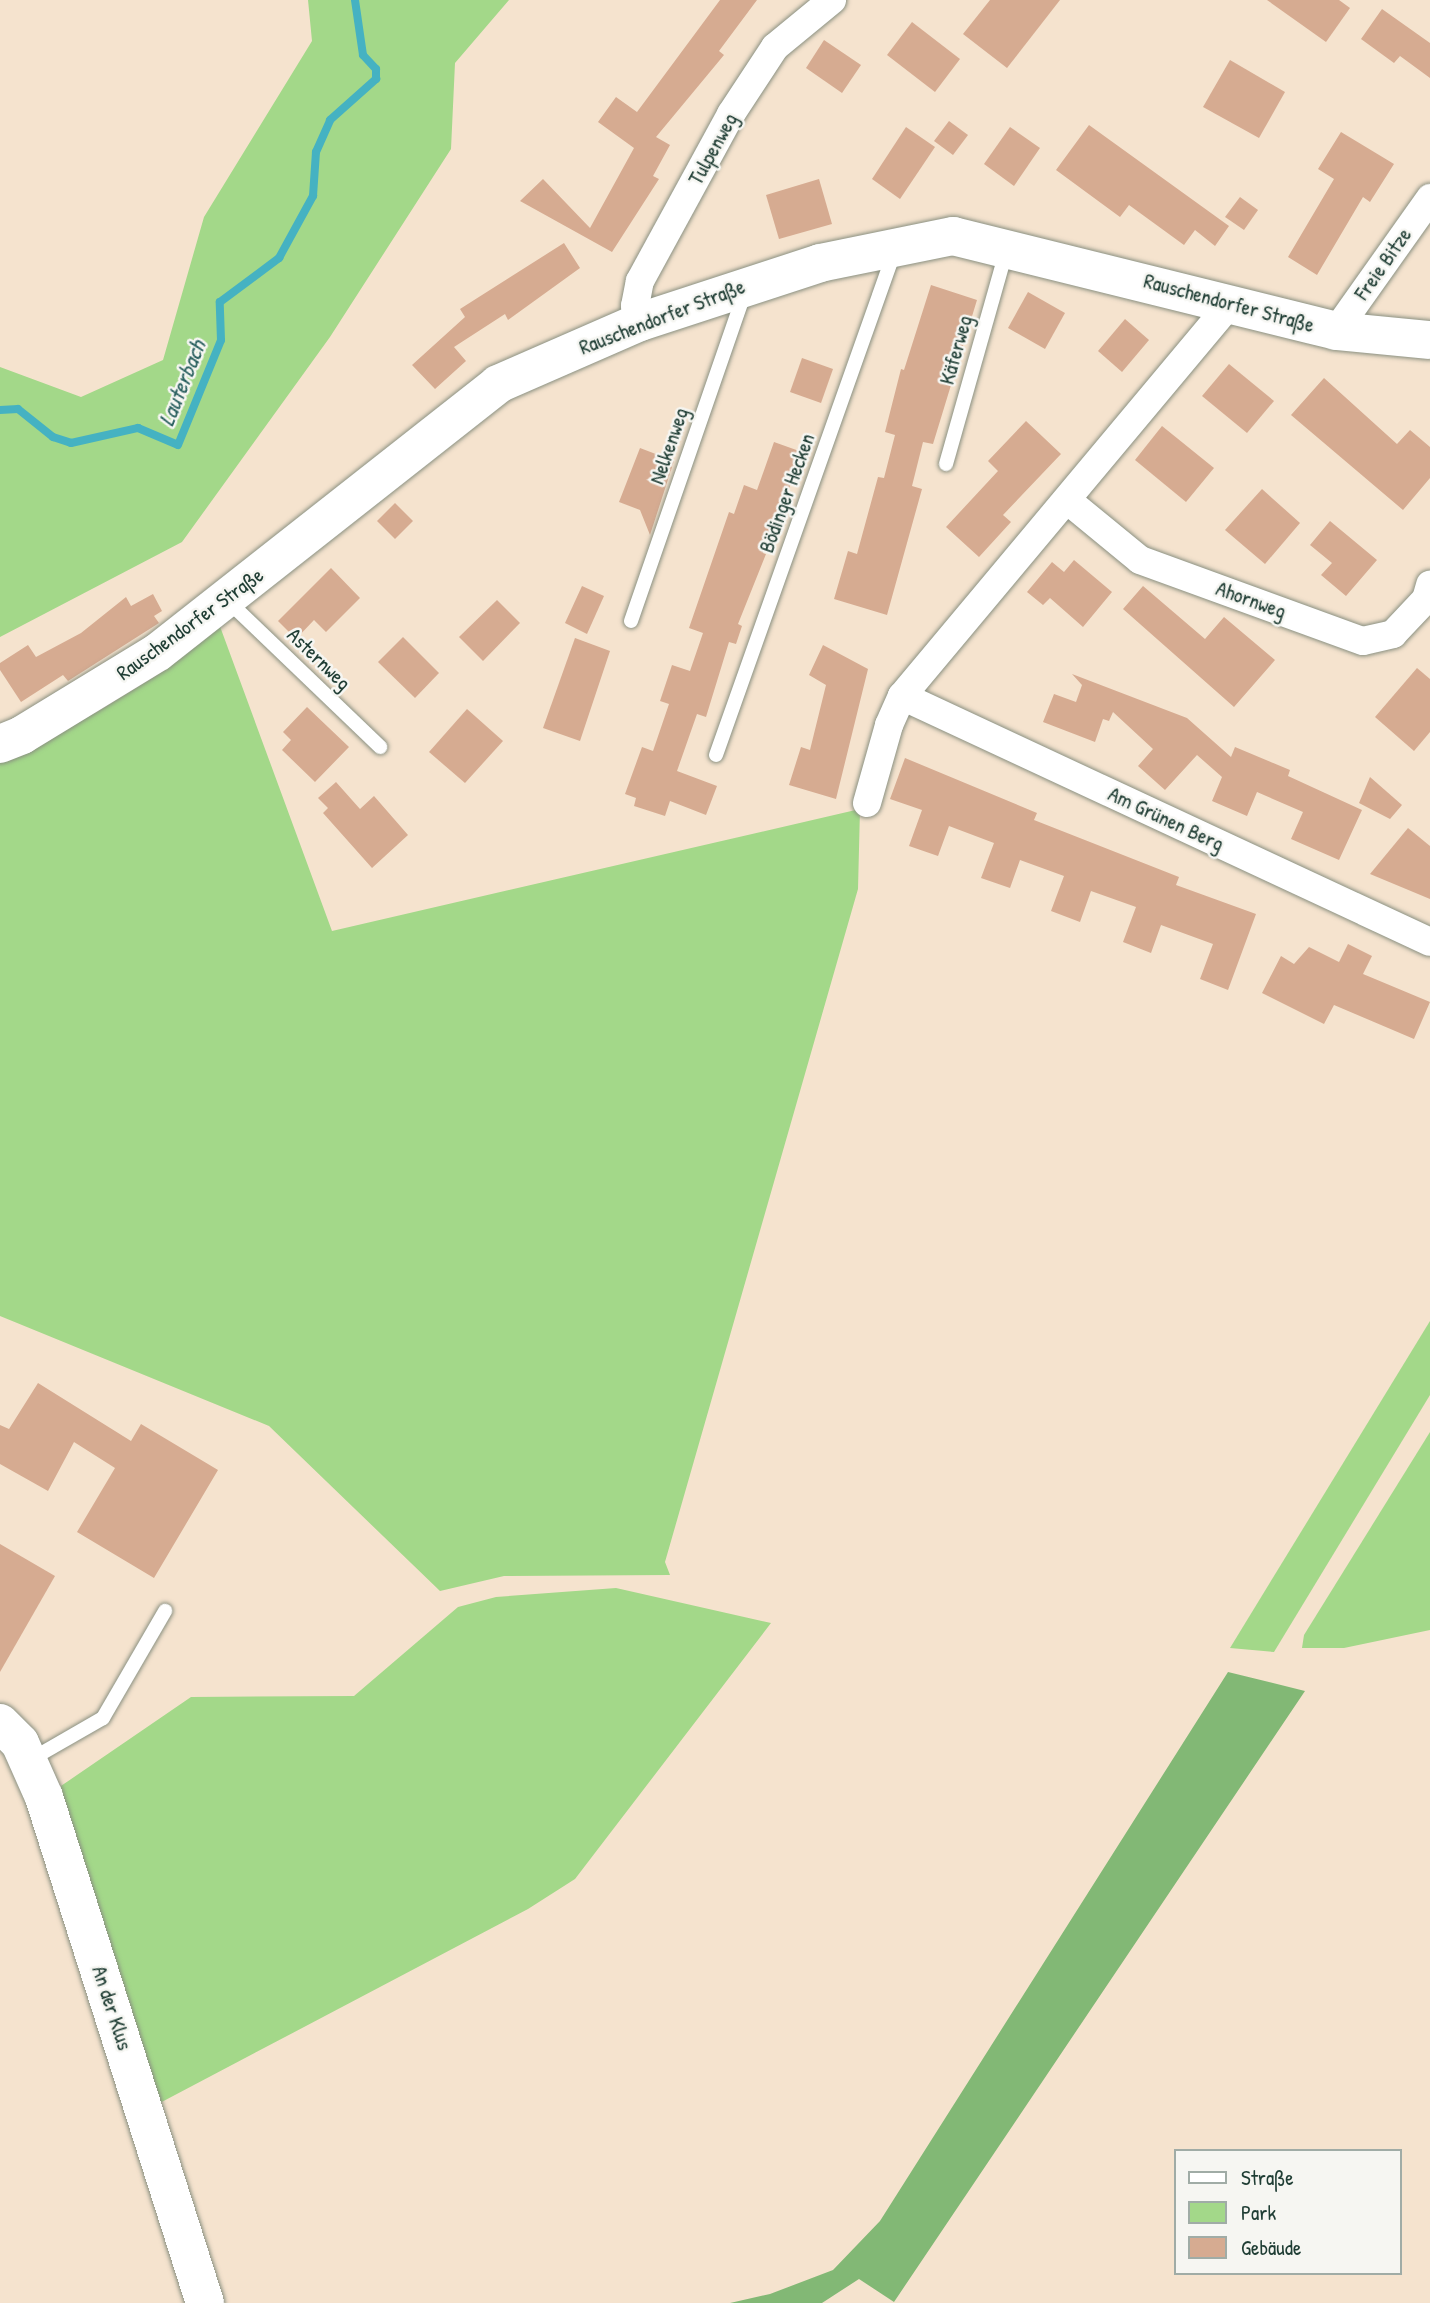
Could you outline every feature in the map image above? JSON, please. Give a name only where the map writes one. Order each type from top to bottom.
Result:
[{"type":"street","name":"Tulpenweg","points":[[640,323],[635,306],[640,281],[731,114],[775,47],[832,0]]},
{"type":"street","name":"Freie Bitze","points":[[1336,331],[1430,198]]},
{"type":"street","name":"Rauschendorfer Straße","points":[[0,744],[22,735],[158,652],[228,601],[498,384],[640,323],[748,284],[897,245],[953,236],[1007,247],[1336,331],[1430,340]]},
{"type":"street","points":[[867,803],[889,725],[902,696],[1229,305]]},
{"type":"street","name":"Ahornweg","points":[[1067,500],[1140,560],[1363,641],[1394,634],[1426,599],[1430,585]]},
{"type":"street","name":"Am Grünen Berg","points":[[902,696],[1430,942]]},
{"type":"street","name":"An der Klus","points":[[0,1723],[29,1761],[205,2303]]},
{"type":"lane","name":"Bödinger Hecken","points":[[716,755],[897,245]]},
{"type":"lane","name":"Käferweg","points":[[946,464],[1007,247]]},
{"type":"lane","name":"Nelkenweg","points":[[631,621],[748,284]]},
{"type":"lane","name":"Asternweg","points":[[228,601],[380,747]]},
{"type":"lane","points":[[29,1761],[103,1718],[165,1611]]},
{"type":"green space","points":[[308,0],[509,0],[455,63],[451,149],[330,337],[182,542],[0,637],[0,367],[81,397],[163,360],[204,217],[312,41]]},
{"type":"green space","points":[[218,621],[332,931],[860,809],[858,889],[665,1562],[670,1575],[504,1576],[440,1591],[269,1426],[0,1316],[0,760],[97,712],[167,669]]},
{"type":"green space","points":[[1430,1321],[1430,1395],[1274,1652],[1230,1648]]},
{"type":"green space","points":[[1430,1432],[1430,1630],[1344,1648],[1302,1648],[1304,1635]]},
{"type":"green space","points":[[616,1588],[771,1623],[575,1879],[528,1909],[156,2105],[58,1788],[191,1697],[354,1696],[458,1607],[496,1597]]},
{"type":"green space","points":[[1228,1672],[1305,1691],[894,2302],[859,2279],[822,2303],[730,2303],[770,2294],[833,2270],[880,2221]]},
{"type":"building","points":[[720,0],[757,0],[719,51],[724,55],[656,137],[670,145],[653,176],[659,179],[612,252],[520,201],[543,179],[590,228],[634,148],[598,122],[616,97],[637,112]]},
{"type":"building","points":[[990,0],[1060,0],[1007,68],[963,34]]},
{"type":"building","points":[[1267,0],[1339,0],[1350,8],[1326,42]]},
{"type":"building","points":[[1382,9],[1430,43],[1430,78],[1400,56],[1394,63],[1361,39]]},
{"type":"building","points":[[912,22],[960,59],[935,92],[887,55]]},
{"type":"building","points":[[824,40],[861,65],[842,93],[806,68]]},
{"type":"building","points":[[1230,60],[1285,92],[1259,138],[1203,107]]},
{"type":"building","points":[[949,121],[968,135],[953,155],[934,141]]},
{"type":"building","points":[[1089,125],[1229,226],[1215,246],[1195,230],[1184,245],[1129,205],[1120,217],[1056,170]]},
{"type":"building","points":[[906,127],[935,147],[900,199],[872,179]]},
{"type":"building","points":[[1010,127],[1040,148],[1014,186],[984,164]]},
{"type":"building","points":[[1341,132],[1394,164],[1370,202],[1363,197],[1317,275],[1288,257],[1334,179],[1318,169]]},
{"type":"building","points":[[819,179],[832,224],[779,239],[766,195]]},
{"type":"building","points":[[1240,197],[1258,210],[1244,230],[1225,217]]},
{"type":"building","points":[[564,243],[580,268],[508,320],[505,314],[454,347],[466,361],[435,389],[412,365],[465,317],[460,309]]},
{"type":"building","points":[[931,285],[977,300],[933,444],[923,442],[912,486],[922,489],[887,615],[834,599],[848,551],[857,554],[878,477],[884,478],[895,435],[885,432],[901,369],[904,370]]},
{"type":"building","points":[[1028,292],[1065,313],[1045,349],[1008,328]]},
{"type":"building","points":[[1125,319],[1149,340],[1122,372],[1098,351]]},
{"type":"building","points":[[802,358],[833,369],[821,403],[790,392]]},
{"type":"building","points":[[1229,364],[1274,401],[1247,433],[1202,396]]},
{"type":"building","points":[[1324,378],[1397,444],[1410,430],[1430,447],[1430,478],[1403,510],[1291,415]]},
{"type":"building","points":[[1026,421],[1061,454],[1003,515],[1011,522],[979,557],[946,527],[998,471],[988,461]]},
{"type":"building","points":[[1162,426],[1214,468],[1186,502],[1135,460]]},
{"type":"building","points":[[774,442],[802,452],[785,500],[781,498],[763,553],[766,554],[738,624],[742,626],[736,644],[729,642],[706,717],[697,714],[677,771],[717,786],[706,815],[670,801],[665,816],[634,806],[636,798],[625,794],[642,747],[653,751],[669,704],[660,701],[672,665],[690,671],[703,633],[689,628],[729,512],[734,514],[744,485],[757,490]]},
{"type":"building","points":[[640,448],[674,461],[650,535],[640,510],[619,502]]},
{"type":"building","points":[[1262,489],[1300,523],[1265,564],[1225,530]]},
{"type":"building","points":[[395,503],[413,521],[395,539],[377,521]]},
{"type":"building","points":[[1330,521],[1377,560],[1346,596],[1321,575],[1332,563],[1310,545]]},
{"type":"building","points":[[1074,560],[1112,592],[1083,627],[1050,598],[1043,605],[1027,592],[1052,562],[1064,572]]},
{"type":"building","points":[[331,568],[360,598],[326,632],[314,620],[296,639],[278,621]]},
{"type":"building","points":[[582,586],[604,596],[587,634],[565,623]]},
{"type":"building","points":[[1143,586],[1205,639],[1224,617],[1275,660],[1234,707],[1123,609]]},
{"type":"building","points":[[153,594],[162,611],[154,616],[159,623],[68,681],[63,675],[21,702],[0,670],[0,663],[28,645],[36,657],[81,633],[126,597],[131,606]]},
{"type":"building","points":[[497,600],[520,623],[483,661],[459,637]]},
{"type":"building","points":[[403,637],[439,673],[415,698],[378,662]]},
{"type":"building","points":[[575,638],[610,651],[580,741],[543,728]]},
{"type":"building","points":[[823,645],[868,669],[836,799],[789,785],[801,747],[810,750],[826,685],[809,675]]},
{"type":"building","points":[[1417,668],[1430,679],[1430,732],[1414,751],[1375,717]]},
{"type":"building","points":[[1072,674],[1187,718],[1231,757],[1235,747],[1290,770],[1288,776],[1362,810],[1339,860],[1291,839],[1303,812],[1257,792],[1247,816],[1212,801],[1222,777],[1197,755],[1165,790],[1138,766],[1153,749],[1113,712],[1109,721],[1103,719],[1095,742],[1043,722],[1054,694],[1076,702],[1082,685]]},
{"type":"building","points":[[307,707],[349,747],[315,782],[282,750],[291,740],[283,732]]},
{"type":"building","points":[[467,709],[503,741],[465,783],[429,752]]},
{"type":"building","points":[[905,758],[1037,813],[1034,820],[1179,877],[1176,885],[1256,914],[1228,990],[1200,979],[1213,944],[1161,925],[1151,953],[1123,942],[1136,907],[1091,891],[1080,922],[1051,911],[1064,876],[1020,860],[1010,888],[981,878],[994,843],[949,826],[938,856],[909,846],[922,810],[890,799]]},
{"type":"building","points":[[1370,777],[1402,805],[1390,819],[1359,803]]},
{"type":"building","points":[[336,782],[360,809],[374,796],[408,835],[372,868],[323,813],[328,808],[318,798]]},
{"type":"building","points":[[1408,828],[1430,846],[1430,899],[1370,874]]},
{"type":"building","points":[[1348,944],[1372,956],[1363,974],[1430,1002],[1414,1039],[1334,1005],[1324,1024],[1262,993],[1281,956],[1294,964],[1309,947],[1339,962]]},
{"type":"building","points":[[38,1383],[131,1441],[141,1424],[218,1470],[154,1578],[77,1532],[115,1468],[74,1442],[48,1491],[0,1464],[0,1425],[9,1429]]},
{"type":"building","points":[[0,1544],[55,1576],[0,1672]]},
{"type":"waterway","name":"Lauterbach","points":[[0,410],[18,409],[53,437],[71,443],[138,428],[178,445],[221,340],[220,302],[279,258],[313,196],[316,152],[330,120],[376,79],[376,69],[363,55],[355,0]]}]
